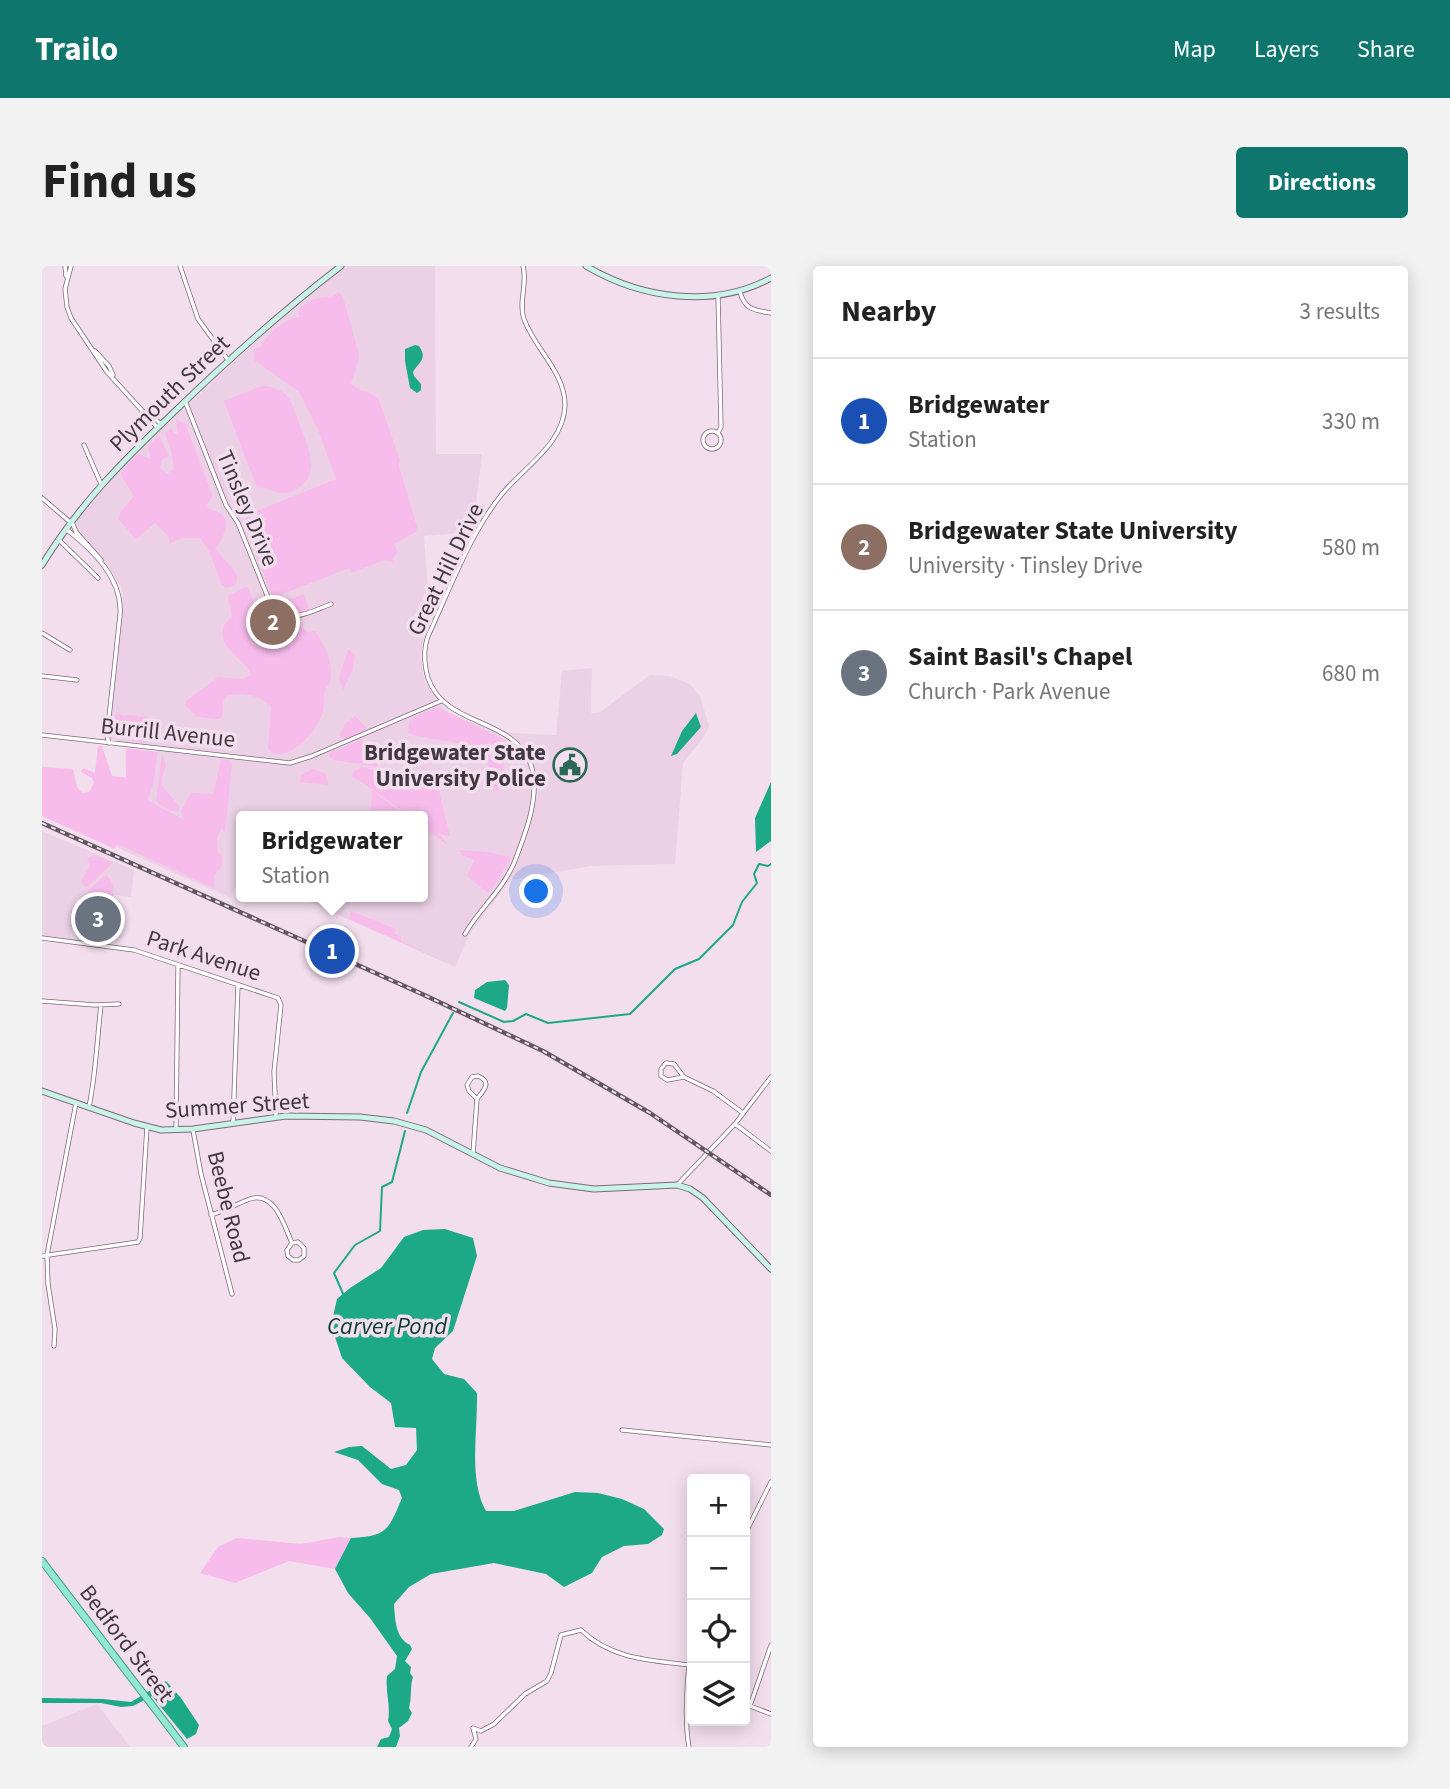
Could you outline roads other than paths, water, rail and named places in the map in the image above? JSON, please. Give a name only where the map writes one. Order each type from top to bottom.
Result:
[{"type":"main road","name":"Plymouth Street","points":[[42,565],[65,528],[101,484],[228,360],[289,306],[341,266]]},
{"type":"main road","points":[[586,266],[618,282],[688,297],[740,292],[771,278]]},
{"type":"main road","name":"Summer Street","points":[[42,1091],[161,1130],[193,1129],[276,1116],[349,1117],[400,1122],[432,1133],[513,1172],[566,1187],[605,1189],[677,1185]]},
{"type":"main road","points":[[677,1185],[690,1189],[703,1198],[771,1269]]},
{"type":"main road","name":"Bedford Street","points":[[42,1560],[184,1747]]},
{"type":"street","points":[[65,266],[68,312],[91,347],[109,366],[113,377],[160,426]]},
{"type":"street","points":[[66,278],[71,266]]},
{"type":"street","points":[[180,266],[198,319],[228,360]]},
{"type":"street","name":"Great Hill Drive","points":[[441,701],[432,689],[426,669],[425,650],[429,633],[485,519],[505,490],[554,439],[564,416],[562,387],[522,315],[525,281],[523,266]]},
{"type":"street","points":[[740,292],[743,303],[748,308],[771,313]]},
{"type":"street","points":[[718,296],[721,427],[718,433]]},
{"type":"street","name":"Tinsley Drive","points":[[185,401],[226,505],[238,523],[271,605],[278,613],[293,617],[331,604]]},
{"type":"street","points":[[710,431],[718,433],[721,439],[719,445],[714,449],[707,447],[704,442],[705,435],[710,431]]},
{"type":"street","points":[[84,445],[101,484]]},
{"type":"street","points":[[42,498],[71,521],[76,532],[98,555],[118,589],[121,608],[107,736],[109,743]]},
{"type":"street","points":[[65,528],[109,574]]},
{"type":"street","points":[[59,539],[97,578]]},
{"type":"street","points":[[42,633],[70,650]]},
{"type":"street","points":[[42,676],[77,680]]},
{"type":"street","points":[[441,701],[456,712],[515,741],[529,761],[534,785],[530,812],[510,871],[465,934]]},
{"type":"street","name":"Burrill Avenue","points":[[42,735],[290,762],[312,757],[441,701]]},
{"type":"street","name":"Park Avenue","points":[[42,938],[128,949],[274,995],[281,1002],[274,1072],[276,1116]]},
{"type":"street","points":[[176,1129],[178,965]]},
{"type":"street","points":[[233,1122],[238,985]]},
{"type":"street","points":[[42,1001],[119,1004]]},
{"type":"street","points":[[89,1108],[101,1005]]},
{"type":"street","points":[[684,1077],[665,1080],[661,1069],[666,1063],[672,1063],[684,1077],[713,1091],[743,1114]]},
{"type":"street","points":[[473,1155],[477,1099],[485,1091],[486,1084],[484,1079],[478,1076],[472,1077],[467,1085],[477,1099]]},
{"type":"street","points":[[677,1185],[735,1124],[771,1077]]},
{"type":"street","points":[[54,1346],[55,1329],[44,1256],[76,1103]]},
{"type":"street","points":[[735,1124],[771,1151]]},
{"type":"street","points":[[44,1256],[138,1242],[141,1235],[147,1127]]},
{"type":"street","name":"Beebe Road","points":[[193,1129],[211,1215],[232,1294]]},
{"type":"street","points":[[211,1215],[251,1198],[265,1199],[277,1209],[292,1243]]},
{"type":"street","points":[[298,1242],[304,1248],[305,1254],[301,1259],[295,1261],[288,1256],[287,1250],[292,1243],[298,1242]]},
{"type":"street","points":[[622,1430],[771,1445]]},
{"type":"street","points":[[750,1524],[771,1482]]},
{"type":"street","points":[[471,1747],[476,1739],[473,1728],[481,1731],[494,1724],[526,1694],[547,1681],[561,1634],[580,1630],[600,1646],[617,1654],[687,1665]]},
{"type":"street","points":[[750,1698],[771,1645]]},
{"type":"street","points":[[750,1706],[771,1714]]},
{"type":"street","points":[[687,1726],[689,1747]]},
{"type":"water","points":[[419,346],[423,354],[413,372],[421,384],[421,390],[417,393],[410,388],[405,361],[405,349]]},
{"type":"water","points":[[696,713],[701,727],[677,754],[671,756],[682,731]]},
{"type":"water","points":[[771,782],[771,841],[756,852],[755,818]]},
{"type":"water","points":[[505,980],[509,985],[505,1011],[474,998],[475,990],[487,982]]},
{"type":"water","name":"Carver Pond","points":[[445,1229],[473,1238],[477,1256],[453,1331],[435,1348],[432,1359],[444,1374],[464,1379],[477,1393],[477,1484],[486,1511],[514,1511],[575,1492],[598,1493],[622,1499],[644,1509],[664,1529],[662,1535],[648,1544],[624,1546],[602,1557],[592,1573],[564,1587],[546,1574],[494,1563],[431,1574],[409,1587],[394,1604],[401,1638],[412,1649],[405,1661],[411,1667],[410,1673],[413,1677],[409,1708],[412,1713],[408,1721],[399,1728],[400,1736],[396,1747],[377,1747],[381,1739],[389,1737],[392,1729],[388,1721],[387,1676],[395,1669],[397,1656],[348,1593],[335,1569],[351,1538],[372,1536],[385,1530],[402,1498],[399,1490],[382,1484],[358,1460],[334,1452],[362,1446],[391,1469],[406,1465],[417,1450],[416,1428],[395,1427],[391,1403],[370,1387],[342,1358],[331,1325],[337,1299],[381,1268],[404,1237],[423,1230]]},
{"type":"water","points":[[166,1681],[199,1725],[196,1734],[187,1739],[152,1696],[133,1706],[121,1707],[101,1703],[42,1703],[42,1698],[131,1702]]},
{"type":"waterway","points":[[459,1002],[504,1022],[513,1021],[526,1014],[548,1023],[630,1014],[675,969],[699,959],[733,925],[742,902],[757,883],[754,874],[759,864],[771,864]]},
{"type":"waterway","points":[[407,1113],[421,1072],[453,1013]]},
{"type":"waterway","points":[[344,1296],[334,1273],[355,1245],[380,1231],[382,1187],[392,1182],[405,1131]]},
{"type":"railway","points":[[42,823],[543,1051],[650,1113],[771,1195]]},
{"type":"place","name":"Bridgewater State University","points":[[273,622]]},
{"type":"place","name":"Bridgewater State University Police","points":[[570,765]]},
{"type":"place","name":"Saint Basil's Chapel","points":[[98,919]]},
{"type":"place","name":"Bridgewater","points":[[332,951]]}]
